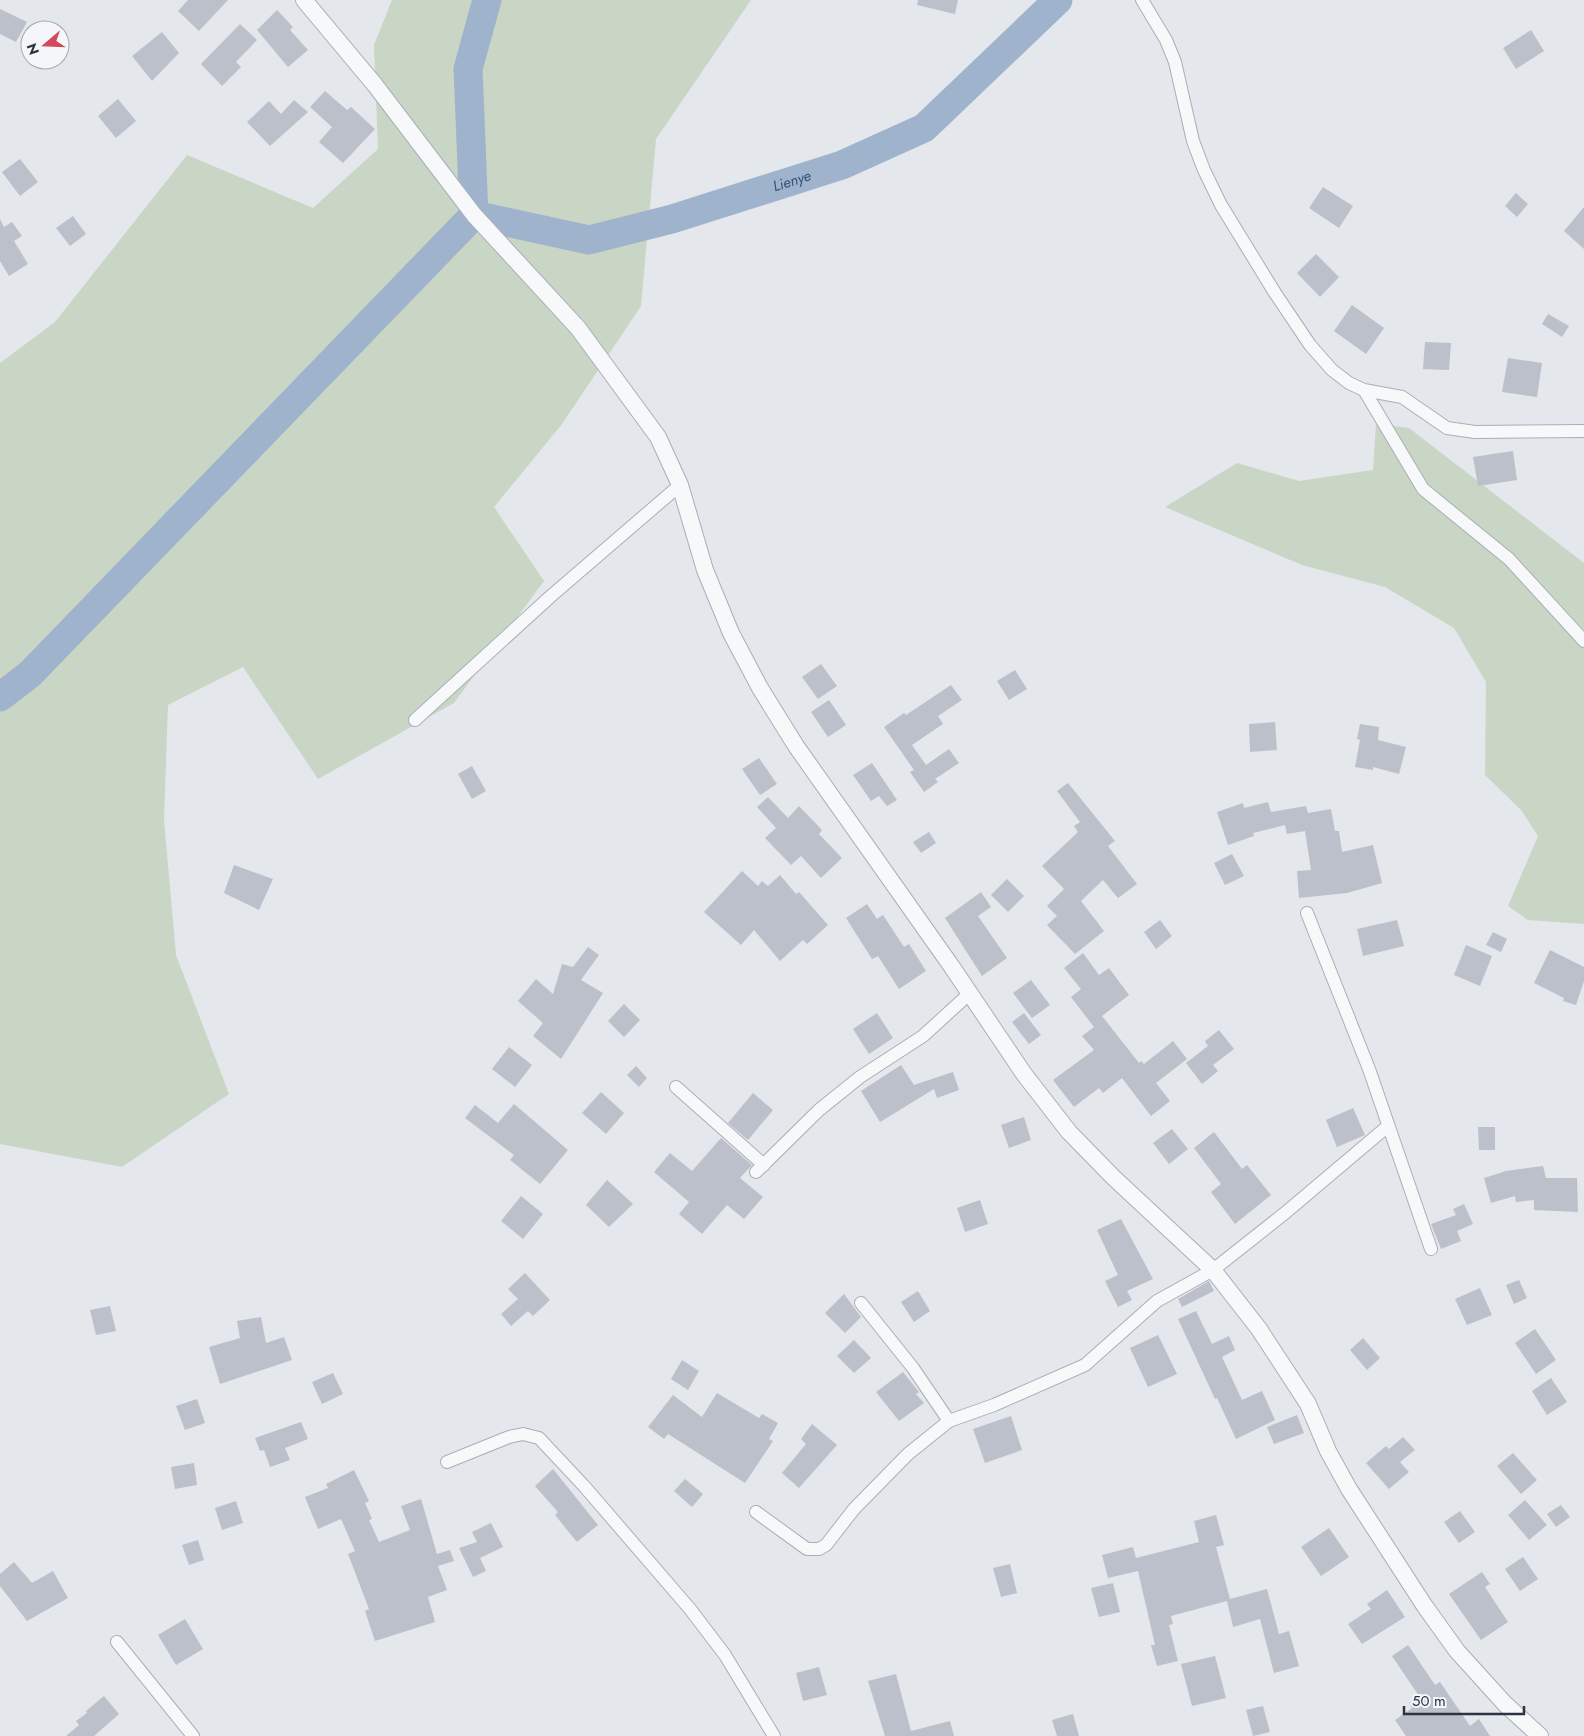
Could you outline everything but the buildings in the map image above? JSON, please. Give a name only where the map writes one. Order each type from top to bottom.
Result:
[{"type":"street","points":[[304,0],[370,78],[474,215],[578,328],[658,437],[680,485],[705,570],[731,633],[760,688],[796,746],[952,967],[1024,1074],[1069,1132],[1114,1178],[1213,1270],[1259,1329],[1308,1404],[1328,1451],[1349,1490],[1424,1605],[1457,1651],[1505,1704],[1540,1736]]},
{"type":"street","points":[[1142,0],[1166,40],[1175,62],[1193,141],[1204,170],[1221,205],[1248,251],[1310,344],[1332,370],[1349,383],[1364,390],[1402,397],[1447,428],[1460,431],[1584,430]]},
{"type":"street","points":[[1364,390],[1423,489],[1509,559],[1584,641]]},
{"type":"street","points":[[415,720],[551,596],[680,485]]},
{"type":"street","points":[[1308,913],[1369,1069],[1431,1249]]},
{"type":"street","points":[[676,1087],[760,1168],[820,1110],[860,1077],[923,1036],[969,994]]},
{"type":"street","points":[[756,1512],[807,1549],[819,1549],[826,1545],[854,1509],[908,1454],[949,1421],[994,1405],[1085,1364],[1157,1301],[1213,1270],[1285,1213],[1388,1126]]},
{"type":"street","points":[[861,1303],[913,1368],[949,1421]]},
{"type":"street","points":[[447,1462],[509,1437],[523,1434],[539,1438],[584,1486],[690,1609],[725,1655],[774,1736]]},
{"type":"street","points":[[117,1642],[193,1736]]},
{"type":"green space","points":[[392,0],[751,0],[656,139],[641,306],[562,424],[494,507],[544,581],[454,703],[318,779],[243,667],[168,705],[164,820],[176,955],[229,1094],[122,1167],[0,1144],[0,363],[55,322],[187,155],[313,208],[378,149],[374,45]]},
{"type":"green space","points":[[1376,424],[1409,428],[1584,563],[1584,924],[1528,920],[1508,906],[1538,836],[1521,810],[1485,775],[1486,682],[1454,628],[1385,587],[1302,565],[1165,507],[1237,463],[1299,481],[1373,470]]},
{"type":"waterway","points":[[0,697],[30,674],[474,215],[468,69],[487,0]]},
{"type":"waterway","name":"Lienye","points":[[474,215],[589,240],[672,219],[842,165],[924,128],[1058,0]]}]
